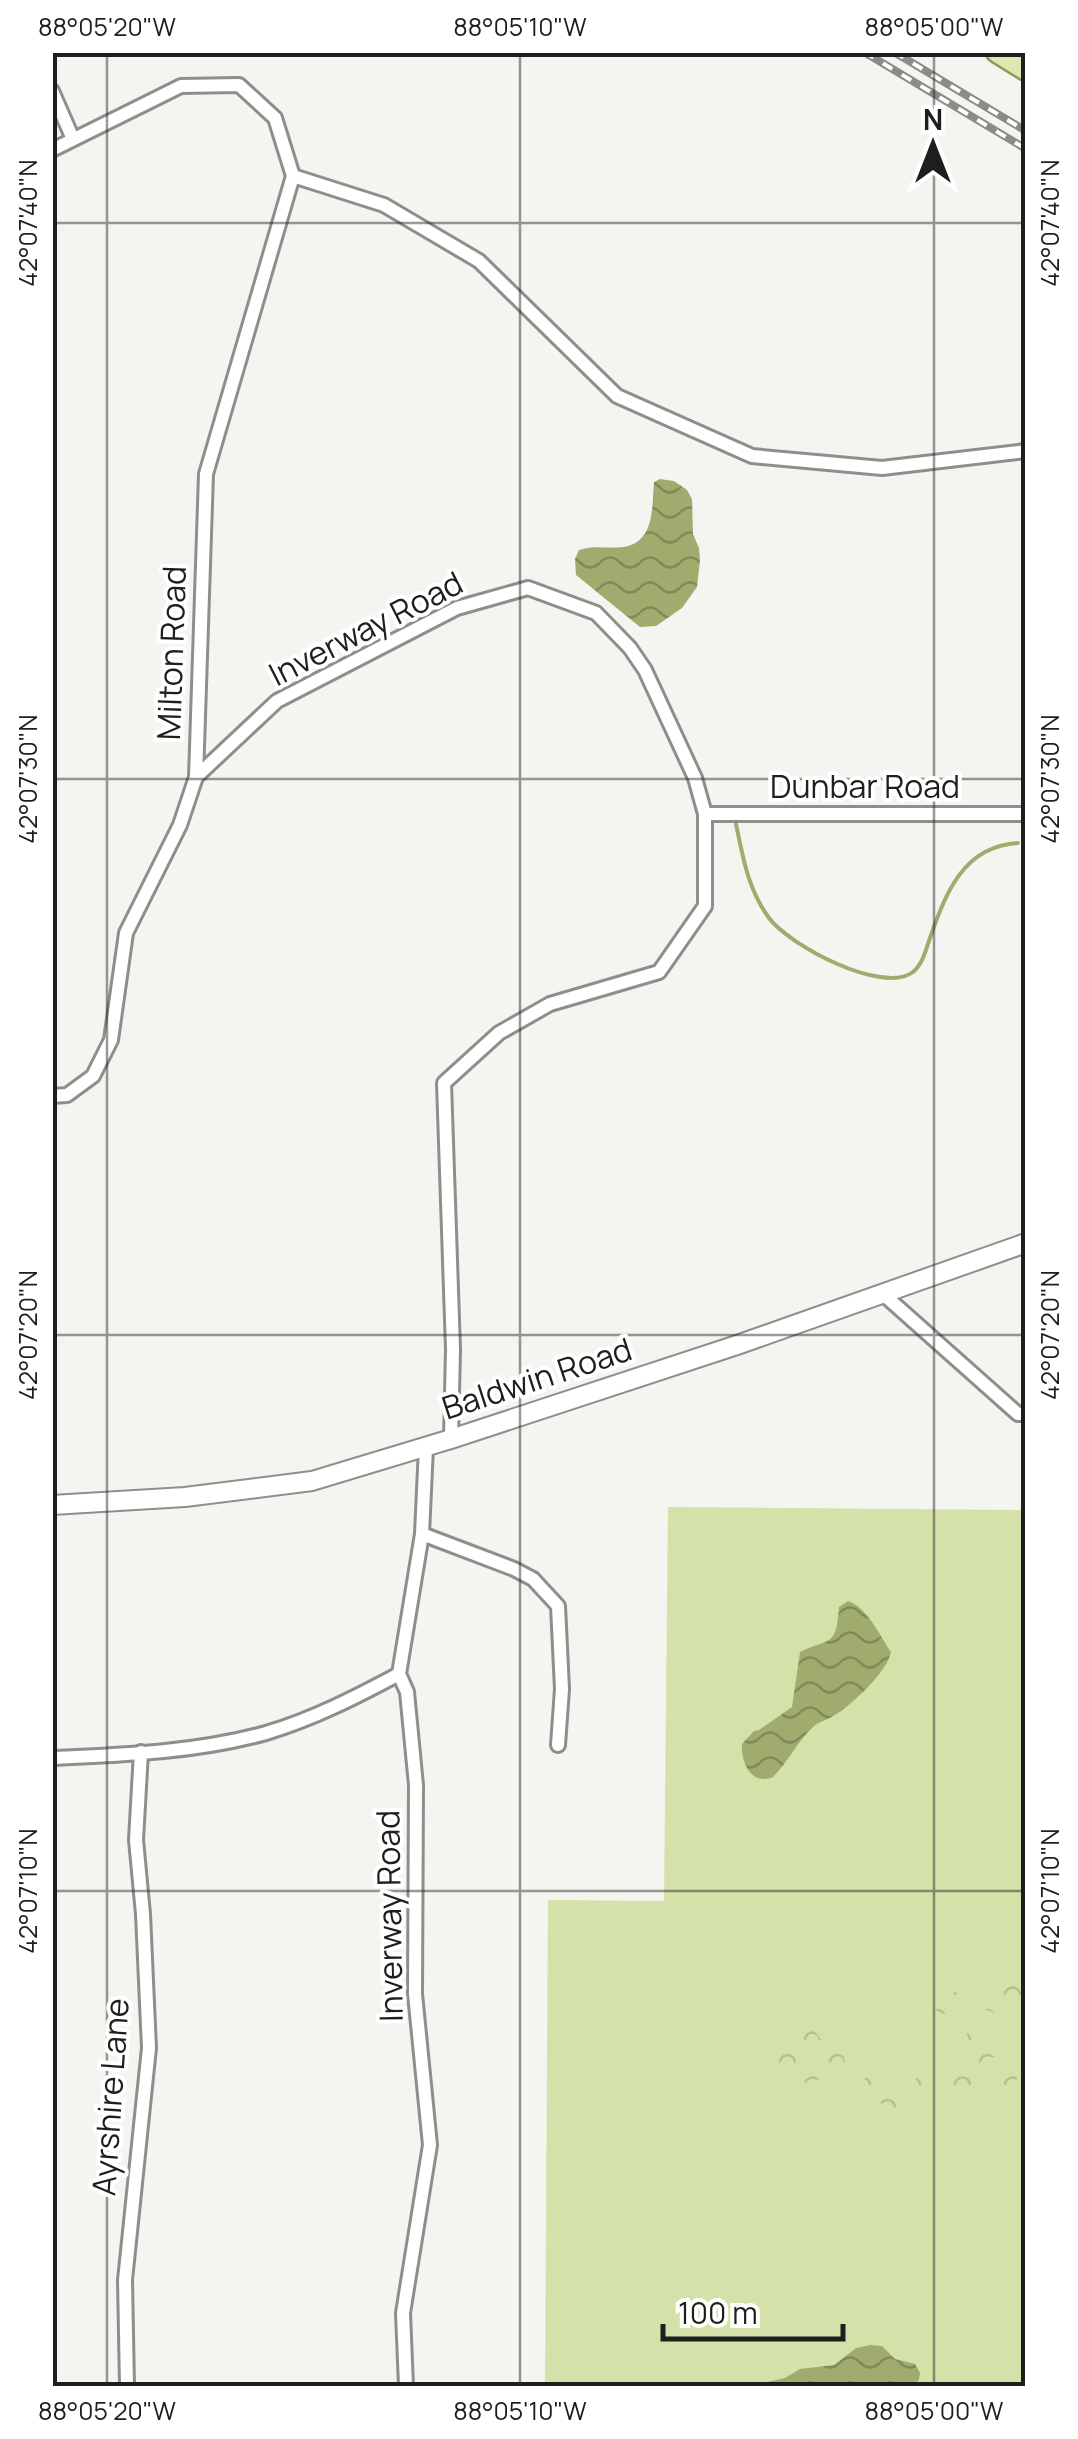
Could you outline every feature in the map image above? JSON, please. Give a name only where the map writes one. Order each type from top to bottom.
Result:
[{"type":"main road","points":[[997,52],[1026,70]]},
{"type":"street","points":[[52,150],[181,86],[239,85],[275,118],[293,176],[384,205],[479,261],[616,396],[752,456],[882,468],[1026,451]]},
{"type":"street","points":[[52,91],[73,140]]},
{"type":"street","name":"Milton Road","points":[[52,1096],[66,1095],[93,1076],[111,1040],[126,933],[180,825],[196,777],[206,474],[293,176]]},
{"type":"street","name":"Inverway Road","points":[[196,777],[277,701],[457,608],[528,588],[596,612],[630,648],[645,670],[695,778],[705,814],[705,906],[658,972],[550,1004],[499,1033],[444,1084],[451,1439]]},
{"type":"street","name":"Dunbar Road","points":[[705,814],[1026,814]]},
{"type":"street","name":"Baldwin Road","points":[[52,1505],[184,1497],[312,1480],[426,1447],[746,1342],[1026,1243]]},
{"type":"street","points":[[884,1294],[1018,1414],[1026,1414]]},
{"type":"street","name":"Inverway Road","points":[[406,2386],[403,2313],[430,2145],[415,1994],[416,1785],[407,1692],[399,1674],[422,1534],[426,1447]]},
{"type":"street","points":[[422,1534],[533,1579],[558,1606],[562,1689],[558,1745]]},
{"type":"street","points":[[52,1758],[196,1746],[265,1733],[326,1712],[399,1674]]},
{"type":"street","name":"Ayrshire Lane","points":[[127,2386],[124,2280],[149,2048],[136,1840],[141,1752]]},
{"type":"green space","points":[[668,1507],[1025,1510],[1025,2386],[545,2386],[548,1900],[664,1901]]},
{"type":"green space","points":[[1025,1975],[1025,2011],[1007,2004],[998,2013],[986,2010],[982,2002],[987,1990],[1004,1991],[1009,1980]]},
{"type":"green space","points":[[946,1988],[955,1992],[959,2001],[955,2010],[946,2014],[937,2010],[933,2001],[937,1992]]},
{"type":"green space","points":[[974,2021],[984,2026],[983,2041],[992,2039],[999,2043],[1000,2053],[971,2066],[975,2080],[970,2089],[955,2091],[951,2098],[942,2100],[935,2092],[936,2084],[945,2079],[949,2068],[960,2062],[957,2047],[967,2036],[967,2025]]},
{"type":"green space","points":[[801,2027],[813,2029],[821,2039],[835,2046],[844,2056],[841,2070],[824,2071],[820,2079],[810,2084],[799,2080],[793,2072],[780,2078],[770,2075],[766,2066],[768,2055],[776,2049],[786,2049],[789,2033]]},
{"type":"green space","points":[[888,2065],[898,2070],[899,2081],[905,2085],[917,2078],[925,2081],[930,2093],[927,2099],[919,2104],[909,2102],[895,2111],[881,2103],[863,2102],[857,2093],[860,2082],[877,2077],[881,2068]]},
{"type":"green space","points":[[1004,2065],[1013,2069],[1017,2078],[1013,2087],[1004,2091],[995,2087],[991,2078],[995,2069]]},
{"type":"water","points":[[674,481],[692,499],[693,534],[700,560],[697,587],[682,608],[656,626],[640,627],[576,575],[575,559],[579,550],[637,542],[648,528],[654,482]]},
{"type":"water","points":[[848,1601],[873,1623],[891,1652],[888,1660],[858,1696],[813,1727],[773,1777],[753,1776],[743,1758],[742,1744],[754,1731],[792,1707],[800,1652],[834,1635],[839,1607]]},
{"type":"water","points":[[882,2346],[895,2359],[915,2364],[919,2380],[913,2386],[762,2386],[800,2369],[834,2365],[856,2348]]},
{"type":"waterway","points":[[736,824],[751,884],[769,918],[815,953],[880,977],[913,972],[960,874],[984,853],[1018,843]]},
{"type":"railway","points":[[864,52],[1026,149]]},
{"type":"railway","points":[[894,52],[1026,131]]}]
